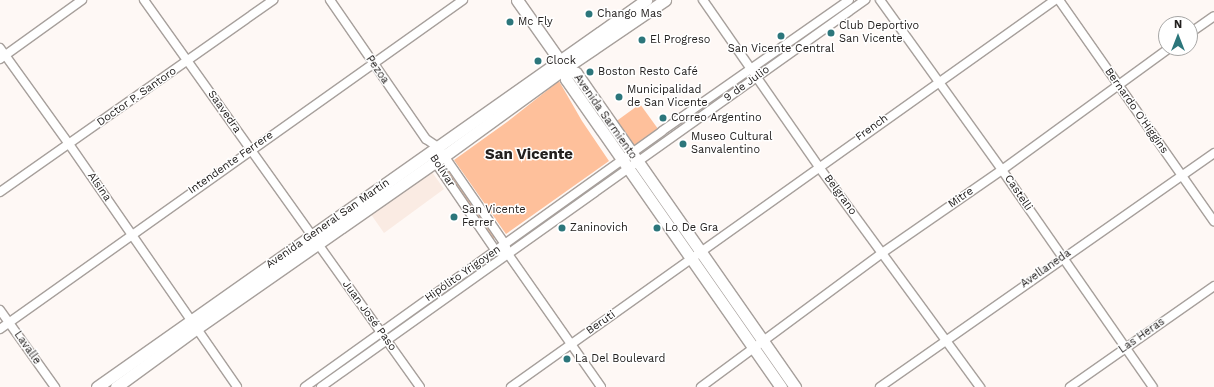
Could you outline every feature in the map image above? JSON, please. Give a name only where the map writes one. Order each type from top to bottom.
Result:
[{"type":"main road","name":"Avenida Sarmiento","points":[[517,0],[563,65],[566,79],[629,162],[696,255],[763,341],[795,387]]},
{"type":"main road","points":[[563,65],[646,0]]},
{"type":"main road","points":[[563,65],[665,0]]},
{"type":"main road","name":"Avenida General San Martín","points":[[97,387],[194,324],[437,155],[563,65]]},
{"type":"main road","name":"Avenida Sarmiento","points":[[696,255],[754,349],[781,387]]},
{"type":"main road","name":"Avenida General San Martín","points":[[116,387],[194,324]]},
{"type":"street","points":[[3,57],[82,0]]},
{"type":"street","name":"Saavedra","points":[[144,0],[315,240]]},
{"type":"street","name":"Doctor P. Santoro","points":[[0,192],[273,0]]},
{"type":"street","name":"Pezoa","points":[[330,0],[426,139]]},
{"type":"street","name":"Intendente Ferrere","points":[[0,328],[250,149],[463,0]]},
{"type":"street","name":"Belgrano","points":[[703,0],[750,70],[819,167],[980,387]]},
{"type":"street","name":"9 de Julio","points":[[629,162],[750,70],[849,0]]},
{"type":"street","name":"9 de Julio","points":[[629,162],[756,77],[866,0]]},
{"type":"street","name":"Castelli","points":[[880,0],[1002,170],[1153,387]]},
{"type":"street","name":"French","points":[[696,255],[938,81],[1055,0]]},
{"type":"street","name":"Bernardo O'Higgins","points":[[1059,0],[1214,221]]},
{"type":"street","points":[[1198,27],[1214,16]]},
{"type":"street","name":"Alsina","points":[[0,48],[3,57],[69,144],[237,387]]},
{"type":"street","name":"Mitre","points":[[701,387],[882,253],[1002,170],[1158,56]]},
{"type":"street","name":"Bolívar","points":[[426,139],[505,244],[508,254],[601,387]]},
{"type":"street","name":"Avellaneda","points":[[880,387],[1062,258],[1214,153]]},
{"type":"street","name":"Bolívar","points":[[437,155],[496,251]]},
{"type":"street","name":"Hipólito Yrigoyen","points":[[304,387],[505,244],[629,162]]},
{"type":"street","name":"Hipólito Yrigoyen","points":[[321,387],[508,254],[629,162]]},
{"type":"street","name":"Juan José Paso","points":[[315,240],[420,387]]},
{"type":"street","points":[[496,251],[508,254]]},
{"type":"street","name":"Beruti","points":[[511,387],[696,255]]},
{"type":"street","name":"Las Heras","points":[[1070,387],[1214,286]]},
{"type":"street","name":"Lavalle","points":[[0,310],[54,387]]},
{"type":"shaded area","points":[[559,81],[582,121],[609,161],[506,234],[454,160],[507,122]]},
{"type":"shaded area","points":[[640,104],[659,130],[633,149],[614,123]]},
{"type":"shaded area","points":[[447,164],[496,237],[491,240],[442,167]]},
{"type":"shaded area","points":[[425,171],[432,172],[444,189],[384,233],[370,213]]},
{"type":"place","name":"Chango Mas","points":[[589,14]]},
{"type":"place","name":"Mc Fly","points":[[510,22]]},
{"type":"place","name":"Club Deportivo San Vicente","points":[[831,33]]},
{"type":"place","name":"San Vicente Central","points":[[781,36]]},
{"type":"place","name":"El Progreso","points":[[642,40]]},
{"type":"place","name":"Clock","points":[[538,61]]},
{"type":"place","name":"Boston Resto Café","points":[[590,72]]},
{"type":"place","name":"Municipalidad de San Vicente","points":[[619,97]]},
{"type":"place","name":"Correo Argentino","points":[[663,118]]},
{"type":"place","name":"Museo Cultural Sanvalentino","points":[[683,144]]},
{"type":"place","name":"San Vicente Ferrer","points":[[454,217]]},
{"type":"place","name":"Zaninovich","points":[[562,228]]},
{"type":"place","name":"Lo De Gra","points":[[657,228]]},
{"type":"place","name":"La Del Boulevard","points":[[567,359]]},
{"type":"district","name":"San Vicente","points":[[529,155]]}]
